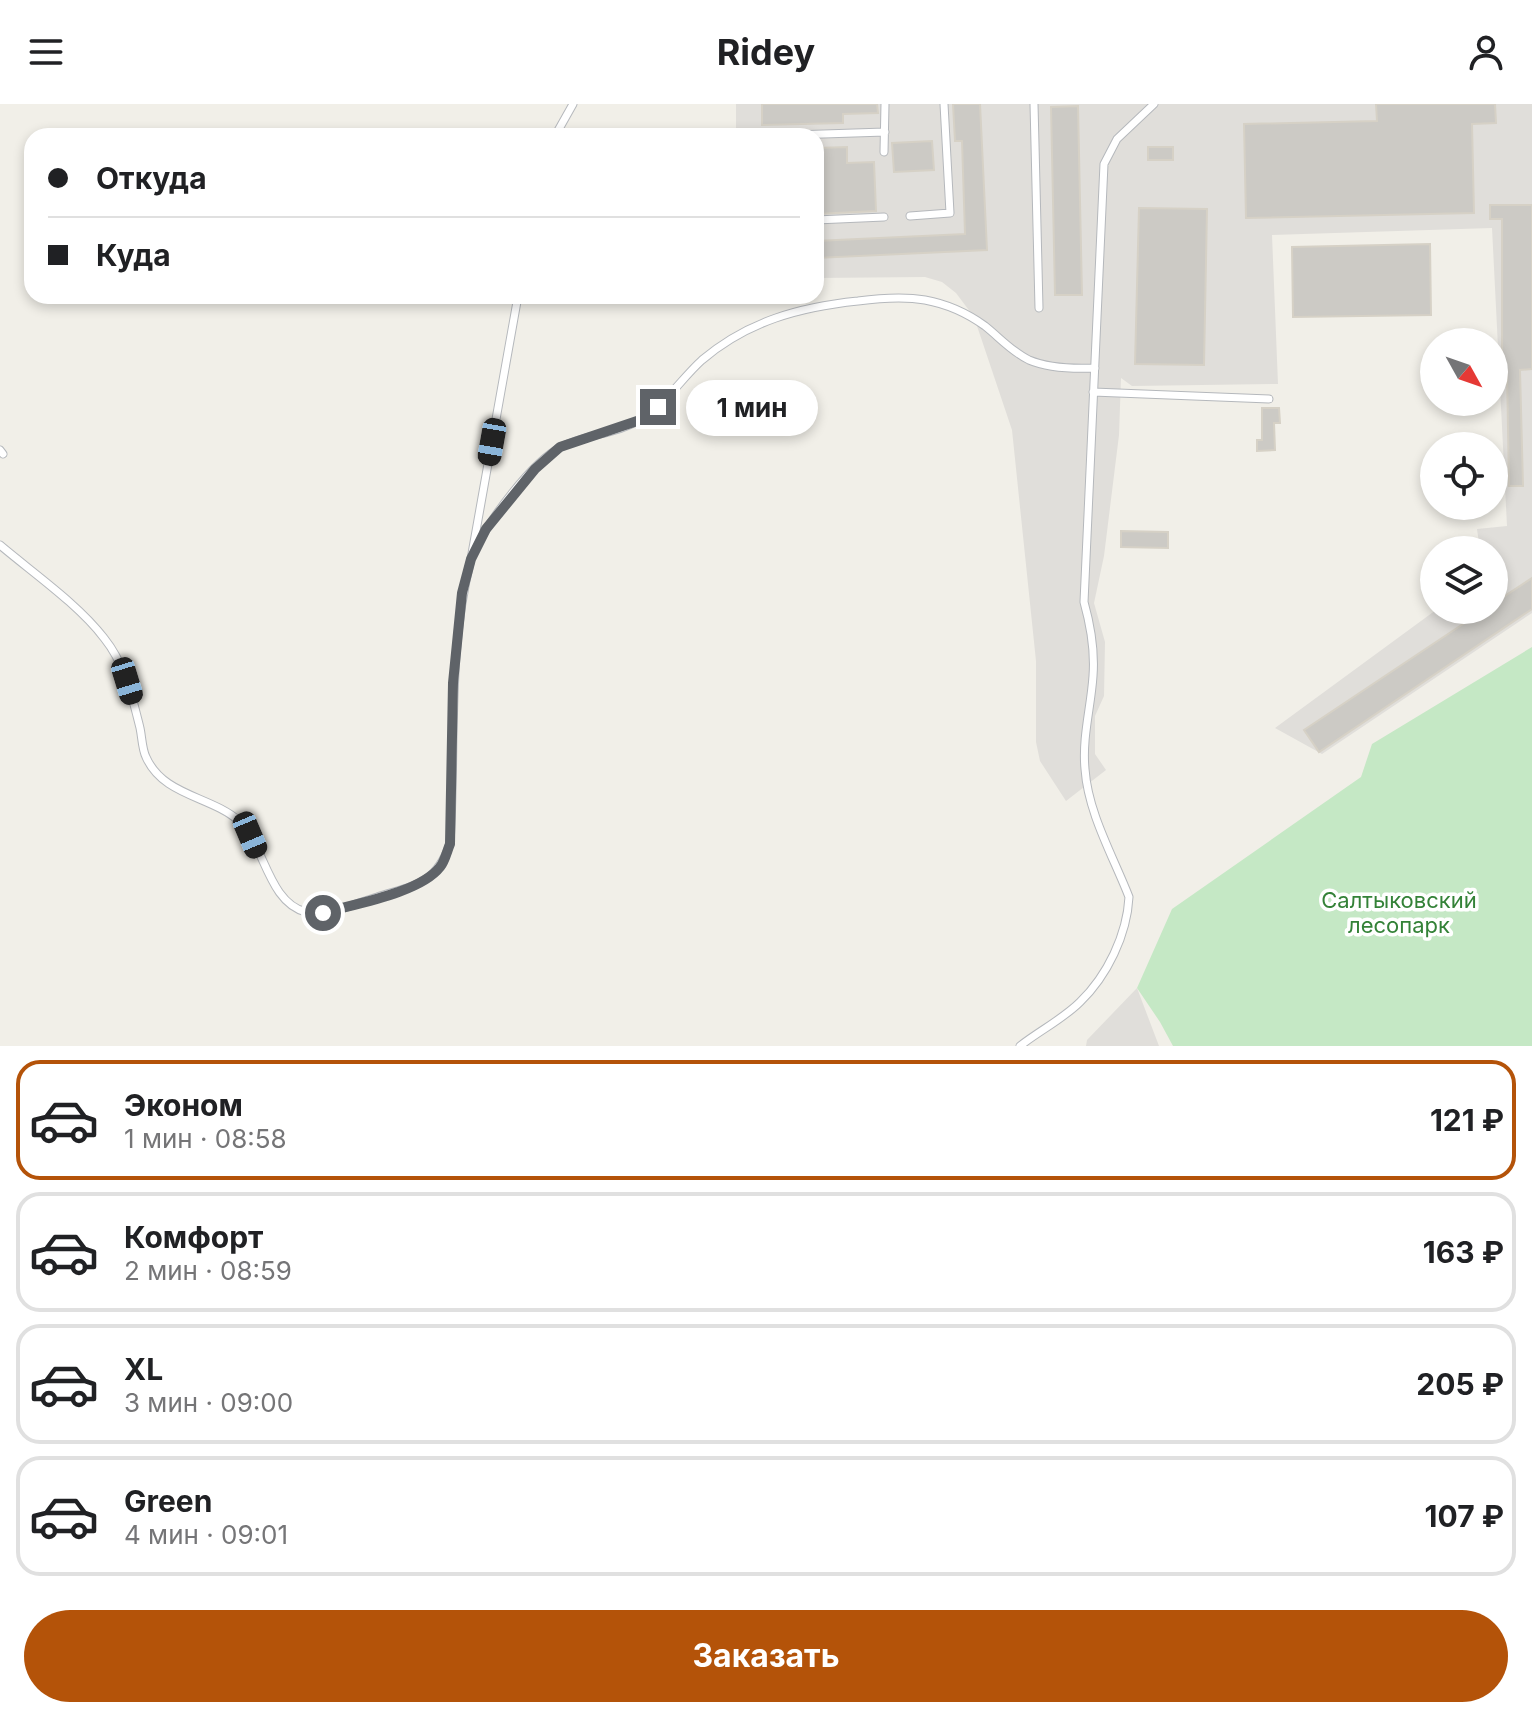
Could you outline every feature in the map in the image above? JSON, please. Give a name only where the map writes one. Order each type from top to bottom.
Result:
[{"type":"lane","points":[[560,128],[573,104]]},
{"type":"lane","points":[[884,152],[885,104]]},
{"type":"lane","points":[[910,216],[950,213],[944,104]]},
{"type":"lane","points":[[1034,104],[1039,308]]},
{"type":"lane","points":[[1020,1046],[1080,1002],[1099,979],[1113,954],[1128,914],[1129,897],[1090,802],[1085,773],[1093,635],[1084,602],[1104,164],[1117,139],[1154,104]]},
{"type":"lane","points":[[824,134],[885,132]]},
{"type":"lane","points":[[824,220],[884,217]]},
{"type":"lane","points":[[471,559],[486,529],[510,496],[560,447],[640,420],[658,407],[677,383],[704,359],[734,336],[774,316],[818,305],[890,297],[921,299],[963,312],[1028,360],[1053,366],[1095,368]]},
{"type":"lane","points":[[0,545],[104,637],[127,681],[146,757],[174,788],[240,822],[290,903],[304,912],[323,913],[429,879],[442,865],[450,844],[453,683],[462,593],[471,559],[517,304]]},
{"type":"lane","points":[[1093,392],[1269,399]]},
{"type":"shaded area","points":[[736,104],[1532,104],[1532,613],[1322,754],[1275,728],[1420,622],[1508,624],[1508,536],[1478,536],[1477,529],[1507,526],[1508,520],[1508,432],[1502,432],[1501,416],[1508,416],[1508,328],[1497,328],[1492,228],[1272,235],[1278,384],[1132,386],[1121,378],[1119,435],[1104,556],[1094,603],[1105,642],[1104,696],[1095,716],[1095,754],[1106,770],[1066,801],[1040,761],[1036,742],[1036,661],[1012,430],[974,317],[956,293],[942,282],[925,277],[824,278],[824,128],[736,128]]},
{"type":"shaded area","points":[[1137,988],[1159,1046],[1086,1046],[1087,1040]]},
{"type":"green space","name":"Салтыковский лесопарк","points":[[1532,647],[1532,1046],[1173,1046],[1137,988],[1172,909],[1361,777],[1372,744]]},
{"type":"building","points":[[762,104],[877,104],[878,113],[843,114],[843,123],[762,125]]},
{"type":"building","points":[[953,104],[980,104],[987,250],[824,258],[824,241],[965,234],[962,141],[955,141]]},
{"type":"building","points":[[1376,104],[1495,104],[1496,123],[1472,124],[1474,213],[1246,218],[1244,124],[1377,121]]},
{"type":"building","points":[[1078,106],[1082,295],[1055,295],[1051,107]]},
{"type":"building","points":[[932,141],[934,170],[894,172],[892,143]]},
{"type":"building","points":[[847,147],[847,163],[874,162],[876,211],[824,214],[824,148]]},
{"type":"building","points":[[1148,147],[1173,147],[1173,160],[1148,160]]},
{"type":"building","points":[[1490,205],[1532,205],[1532,369],[1520,370],[1523,486],[1509,486],[1508,328],[1502,328],[1502,219],[1490,219]]},
{"type":"building","points":[[1139,208],[1207,209],[1204,365],[1135,364]]},
{"type":"building","points":[[1430,244],[1431,315],[1293,317],[1292,247]]},
{"type":"building","points":[[1262,408],[1279,408],[1280,423],[1274,423],[1275,450],[1257,451],[1257,440],[1262,440]]},
{"type":"building","points":[[1121,531],[1168,532],[1168,548],[1121,547]]},
{"type":"building","points":[[1532,578],[1532,609],[1319,752],[1304,730],[1463,624],[1508,624],[1508,594]]},
{"type":"route","points":[[323,913],[429,879],[442,865],[450,844],[453,683],[462,593],[471,559],[486,529],[510,496],[560,447],[640,420],[658,407]]}]
